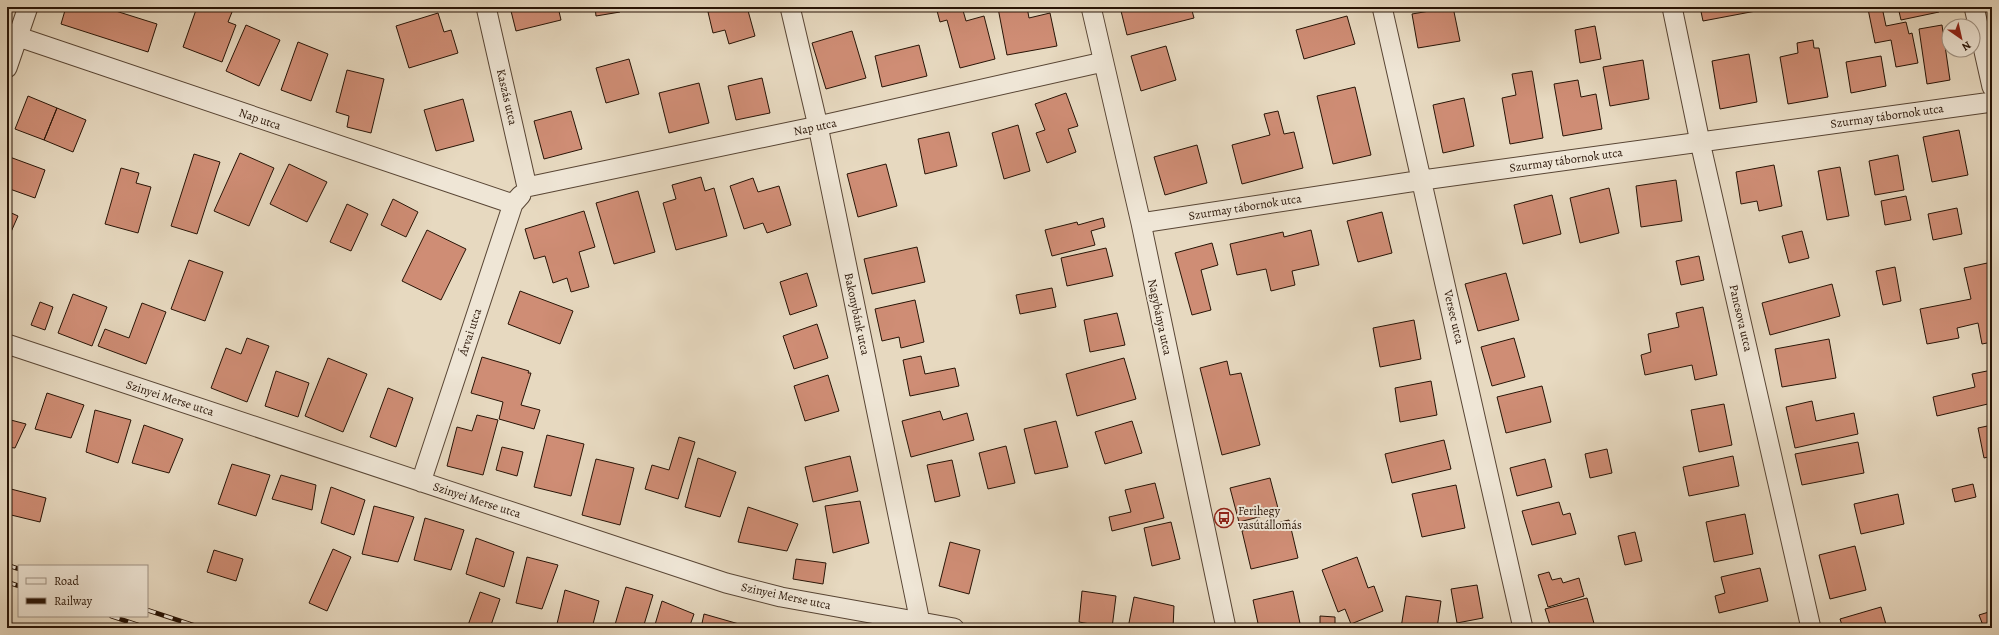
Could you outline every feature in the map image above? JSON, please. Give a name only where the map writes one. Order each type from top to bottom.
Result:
[{"type":"street","points":[[7,68],[12,35],[28,7]]},
{"type":"street","name":"Kaszás utca","points":[[486,7],[527,187]]},
{"type":"street","name":"Bakonybánk utca","points":[[790,7],[818,126],[920,622]]},
{"type":"street","name":"Nagybánya utca","points":[[1091,7],[1141,223],[1226,628]]},
{"type":"street","name":"Versec utca","points":[[1382,7],[1423,180],[1523,628]]},
{"type":"street","name":"Pancsova utca","points":[[1672,7],[1700,142],[1811,628]]},
{"type":"street","points":[[1974,7],[1992,87]]},
{"type":"street","name":"Nap utca","points":[[12,35],[513,204]]},
{"type":"street","name":"Nap utca","points":[[527,187],[818,126],[1103,62]]},
{"type":"street","name":"Szurmay tábornok utca","points":[[1141,223],[1423,180],[1992,102]]},
{"type":"street","name":"Árvai utca","points":[[421,482],[513,204],[527,187]]},
{"type":"street","name":"Szinyei Merse utca","points":[[7,344],[726,583],[781,597],[954,628]]},
{"type":"building","points":[[66,7],[103,7],[157,24],[148,52],[61,24]]},
{"type":"building","points":[[197,7],[234,7],[228,22],[236,25],[222,62],[183,47]]},
{"type":"building","points":[[510,7],[558,7],[561,20],[516,31]]},
{"type":"building","points":[[595,7],[619,7],[620,12],[596,16]]},
{"type":"building","points":[[727,7],[747,7],[755,36],[729,44],[725,30],[713,33],[708,12]]},
{"type":"building","points":[[936,7],[962,7],[966,21],[984,16],[995,59],[960,68],[947,20],[940,22]]},
{"type":"building","points":[[1027,7],[1029,18],[1050,13],[1057,46],[1007,55],[998,8]]},
{"type":"building","points":[[1120,7],[1160,7],[1161,10],[1170,7],[1191,7],[1194,18],[1127,35]]},
{"type":"building","points":[[1453,7],[1460,41],[1418,48],[1412,14]]},
{"type":"building","points":[[1492,7],[1507,7],[1493,11]]},
{"type":"building","points":[[1587,7],[1605,7],[1587,10]]},
{"type":"building","points":[[1700,7],[1777,7],[1703,21]]},
{"type":"building","points":[[1882,7],[1886,26],[1906,22],[1909,34],[1912,33],[1918,63],[1896,67],[1891,40],[1875,43],[1868,9]]},
{"type":"building","points":[[1898,7],[1938,7],[1939,12],[1901,20]]},
{"type":"building","points":[[438,13],[444,32],[451,30],[458,53],[409,68],[396,26]]},
{"type":"building","points":[[1347,16],[1355,44],[1304,59],[1296,30]]},
{"type":"building","points":[[246,25],[280,40],[259,86],[226,71]]},
{"type":"building","points":[[1941,25],[1941,58],[1947,58],[1950,80],[1927,84],[1919,29]]},
{"type":"building","points":[[1595,26],[1601,59],[1580,63],[1575,30]]},
{"type":"building","points":[[852,31],[866,78],[826,89],[812,43]]},
{"type":"building","points":[[1813,40],[1814,48],[1819,48],[1828,97],[1788,104],[1780,57],[1798,53],[1797,43]]},
{"type":"building","points":[[298,42],[328,54],[311,101],[281,90]]},
{"type":"building","points":[[919,45],[927,76],[882,87],[875,56]]},
{"type":"building","points":[[1166,46],[1176,80],[1141,91],[1131,56]]},
{"type":"building","points":[[1749,54],[1757,102],[1720,109],[1712,61]]},
{"type":"building","points":[[1881,56],[1886,86],[1851,93],[1846,62]]},
{"type":"building","points":[[629,59],[639,94],[606,103],[596,68]]},
{"type":"building","points":[[1643,60],[1649,99],[1610,106],[1603,67]]},
{"type":"building","points":[[347,70],[384,79],[371,133],[347,127],[349,116],[336,112]]},
{"type":"building","points":[[1532,71],[1543,138],[1510,144],[1502,98],[1516,95],[1512,74]]},
{"type":"building","points":[[762,78],[770,113],[736,120],[728,86]]},
{"type":"building","points":[[1578,80],[1581,97],[1596,94],[1602,129],[1563,136],[1554,84]]},
{"type":"building","points":[[699,83],[709,123],[669,133],[659,93]]},
{"type":"building","points":[[1355,87],[1371,155],[1333,164],[1317,96]]},
{"type":"building","points":[[1066,93],[1078,126],[1068,129],[1076,152],[1047,163],[1036,133],[1045,130],[1035,104]]},
{"type":"building","points":[[28,96],[57,108],[44,140],[15,129]]},
{"type":"building","points":[[1464,98],[1474,146],[1443,153],[1433,105]]},
{"type":"building","points":[[463,99],[474,141],[436,151],[424,110]]},
{"type":"building","points":[[57,108],[86,120],[73,152],[44,140]]},
{"type":"building","points":[[571,111],[582,149],[544,159],[534,121]]},
{"type":"building","points":[[1278,111],[1284,134],[1294,132],[1303,168],[1242,184],[1232,145],[1270,135],[1264,114]]},
{"type":"building","points":[[1018,125],[1030,171],[1004,179],[992,133]]},
{"type":"building","points":[[1959,130],[1968,175],[1932,182],[1923,137]]},
{"type":"building","points":[[949,132],[957,166],[925,174],[918,139]]},
{"type":"building","points":[[1197,145],[1207,183],[1165,195],[1154,157]]},
{"type":"building","points":[[240,153],[274,168],[249,226],[214,211]]},
{"type":"building","points":[[194,154],[220,162],[197,234],[171,226]]},
{"type":"building","points":[[1898,155],[1904,190],[1875,195],[1869,161]]},
{"type":"building","points":[[7,156],[45,170],[35,198],[7,188]]},
{"type":"building","points":[[289,164],[327,182],[307,222],[270,204]]},
{"type":"building","points":[[886,164],[897,206],[858,217],[847,174]]},
{"type":"building","points":[[1774,165],[1782,206],[1759,211],[1757,201],[1741,204],[1736,172]]},
{"type":"building","points":[[1840,167],[1849,216],[1827,220],[1818,171]]},
{"type":"building","points":[[121,168],[139,173],[136,183],[151,187],[138,233],[105,224]]},
{"type":"building","points":[[701,177],[705,191],[714,188],[727,236],[676,250],[663,203],[676,199],[672,185]]},
{"type":"building","points":[[753,178],[758,192],[779,186],[791,225],[767,233],[763,223],[744,229],[730,186]]},
{"type":"building","points":[[1676,180],[1682,221],[1641,227],[1636,186]]},
{"type":"building","points":[[1609,188],[1619,233],[1580,243],[1570,198]]},
{"type":"building","points":[[638,191],[655,252],[614,264],[596,203]]},
{"type":"building","points":[[1552,195],[1561,234],[1523,244],[1514,205]]},
{"type":"building","points":[[1906,196],[1911,220],[1885,225],[1881,201]]},
{"type":"building","points":[[393,199],[418,212],[406,237],[381,225]]},
{"type":"building","points":[[347,204],[368,214],[351,251],[330,242]]},
{"type":"building","points":[[1957,208],[1962,234],[1933,240],[1928,214]]},
{"type":"building","points":[[7,211],[18,216],[7,241]]},
{"type":"building","points":[[584,211],[595,247],[579,252],[589,287],[571,292],[567,278],[553,283],[545,256],[534,259],[525,229]]},
{"type":"building","points":[[1382,212],[1392,253],[1358,262],[1347,221]]},
{"type":"building","points":[[1103,218],[1105,227],[1091,231],[1095,245],[1052,256],[1045,230],[1077,222],[1078,225]]},
{"type":"building","points":[[427,230],[466,249],[441,300],[402,281]]},
{"type":"building","points":[[1311,230],[1319,265],[1292,271],[1295,285],[1271,291],[1266,269],[1237,275],[1230,244],[1283,232],[1284,237]]},
{"type":"building","points":[[1802,231],[1809,258],[1789,263],[1782,236]]},
{"type":"building","points":[[1212,243],[1218,265],[1201,270],[1211,310],[1192,315],[1175,253]]},
{"type":"building","points":[[917,247],[925,282],[872,294],[864,259]]},
{"type":"building","points":[[1106,248],[1113,276],[1067,286],[1061,258]]},
{"type":"building","points":[[1699,256],[1704,280],[1681,285],[1676,261]]},
{"type":"building","points":[[189,260],[223,272],[205,321],[171,309]]},
{"type":"building","points":[[1992,262],[1992,342],[1982,344],[1978,323],[1957,328],[1959,338],[1927,344],[1920,309],[1971,299],[1964,268]]},
{"type":"building","points":[[1895,267],[1901,301],[1883,305],[1876,271]]},
{"type":"building","points":[[807,273],[817,306],[790,315],[780,282]]},
{"type":"building","points":[[1506,273],[1519,320],[1478,331],[1465,284]]},
{"type":"building","points":[[1832,284],[1840,316],[1770,335],[1762,303]]},
{"type":"building","points":[[1052,288],[1056,307],[1020,314],[1016,295]]},
{"type":"building","points":[[520,291],[573,311],[560,344],[508,324]]},
{"type":"building","points":[[73,294],[107,307],[92,346],[58,333]]},
{"type":"building","points":[[915,300],[924,342],[901,348],[899,337],[882,341],[875,309]]},
{"type":"building","points":[[40,302],[53,307],[45,330],[31,325]]},
{"type":"building","points":[[142,303],[166,312],[146,364],[98,346],[105,329],[129,338]]},
{"type":"building","points":[[1703,307],[1717,375],[1695,380],[1692,365],[1645,375],[1641,355],[1651,352],[1648,334],[1679,327],[1676,313]]},
{"type":"building","points":[[1117,313],[1125,345],[1090,352],[1084,320]]},
{"type":"building","points":[[1414,320],[1421,359],[1380,367],[1373,328]]},
{"type":"building","points":[[817,324],[828,358],[794,369],[783,336]]},
{"type":"building","points":[[247,338],[269,346],[247,402],[211,388],[226,348],[241,354]]},
{"type":"building","points":[[1514,338],[1525,377],[1492,386],[1481,347]]},
{"type":"building","points":[[1829,339],[1836,378],[1782,387],[1775,349]]},
{"type":"building","points":[[921,356],[925,374],[955,368],[959,386],[910,396],[903,360]]},
{"type":"building","points":[[482,357],[529,371],[528,373],[531,373],[521,405],[540,410],[534,429],[499,419],[503,402],[471,393]]},
{"type":"building","points":[[328,358],[367,374],[343,432],[305,416]]},
{"type":"building","points":[[1124,358],[1136,399],[1077,416],[1066,374]]},
{"type":"building","points":[[1227,361],[1230,375],[1241,373],[1260,445],[1222,455],[1200,368]]},
{"type":"building","points":[[1992,370],[1992,403],[1937,416],[1933,397],[1975,387],[1972,374]]},
{"type":"building","points":[[276,371],[309,383],[298,417],[265,406]]},
{"type":"building","points":[[828,375],[839,411],[805,421],[794,386]]},
{"type":"building","points":[[1431,381],[1437,415],[1400,422],[1395,388]]},
{"type":"building","points":[[1542,386],[1551,422],[1506,433],[1497,397]]},
{"type":"building","points":[[388,388],[413,398],[396,447],[370,437]]},
{"type":"building","points":[[47,393],[84,405],[71,438],[35,429]]},
{"type":"building","points":[[1812,401],[1816,421],[1854,413],[1858,434],[1795,448],[1786,407]]},
{"type":"building","points":[[1724,404],[1732,445],[1699,452],[1691,410]]},
{"type":"building","points":[[95,410],[131,420],[118,463],[86,452]]},
{"type":"building","points":[[940,411],[943,420],[967,413],[974,440],[911,457],[902,421]]},
{"type":"building","points":[[477,415],[498,420],[483,475],[447,466],[457,427],[472,431]]},
{"type":"building","points":[[7,419],[26,424],[15,448],[7,447]]},
{"type":"building","points":[[1056,421],[1068,467],[1035,474],[1024,429]]},
{"type":"building","points":[[1132,421],[1142,453],[1105,464],[1095,432]]},
{"type":"building","points":[[144,425],[183,439],[169,473],[132,463]]},
{"type":"building","points":[[1992,425],[1992,456],[1984,458],[1978,428]]},
{"type":"building","points":[[547,435],[584,444],[571,496],[534,487]]},
{"type":"building","points":[[679,437],[695,442],[678,499],[645,489],[652,465],[669,470]]},
{"type":"building","points":[[1444,440],[1451,469],[1392,483],[1385,454]]},
{"type":"building","points":[[1858,442],[1864,473],[1802,485],[1795,454]]},
{"type":"building","points":[[1006,446],[1015,483],[988,489],[979,453]]},
{"type":"building","points":[[502,447],[523,452],[517,476],[496,470]]},
{"type":"building","points":[[1607,449],[1612,473],[1590,478],[1585,454]]},
{"type":"building","points":[[850,456],[858,491],[813,502],[805,467]]},
{"type":"building","points":[[1733,456],[1739,486],[1689,496],[1683,467]]},
{"type":"building","points":[[698,458],[736,472],[720,517],[685,507]]},
{"type":"building","points":[[596,459],[634,468],[620,525],[582,515]]},
{"type":"building","points":[[1545,459],[1552,487],[1517,496],[1510,468]]},
{"type":"building","points":[[952,460],[960,496],[935,502],[927,465]]},
{"type":"building","points":[[232,464],[270,475],[256,516],[218,504]]},
{"type":"building","points":[[281,475],[316,485],[312,510],[272,499]]},
{"type":"building","points":[[1270,478],[1279,512],[1239,522],[1230,488]]},
{"type":"building","points":[[1155,483],[1164,518],[1112,531],[1109,517],[1131,512],[1125,490]]},
{"type":"building","points":[[1973,484],[1976,497],[1955,502],[1952,489]]},
{"type":"building","points":[[1456,485],[1465,528],[1422,537],[1412,494]]},
{"type":"building","points":[[331,487],[365,500],[354,535],[321,523]]},
{"type":"building","points":[[7,488],[46,498],[40,522],[7,514]]},
{"type":"building","points":[[1898,494],[1904,524],[1861,534],[1854,504]]},
{"type":"building","points":[[860,501],[869,543],[833,553],[825,506]]},
{"type":"building","points":[[1559,502],[1563,515],[1570,513],[1576,534],[1532,545],[1522,511]]},
{"type":"building","points":[[374,506],[414,517],[398,562],[362,554]]},
{"type":"building","points":[[748,507],[798,524],[787,551],[738,542]]},
{"type":"building","points":[[1745,514],[1753,554],[1714,562],[1706,522]]},
{"type":"building","points":[[425,518],[464,530],[451,570],[414,560]]},
{"type":"building","points":[[1289,520],[1298,558],[1251,569],[1242,531]]},
{"type":"building","points":[[1171,522],[1180,559],[1152,566],[1144,528]]},
{"type":"building","points":[[1635,532],[1642,561],[1625,565],[1618,536]]},
{"type":"building","points":[[476,538],[514,552],[504,587],[466,574]]},
{"type":"building","points":[[950,542],[980,550],[969,594],[939,586]]},
{"type":"building","points":[[1855,546],[1866,590],[1830,599],[1819,555]]},
{"type":"building","points":[[333,549],[351,557],[327,611],[309,603]]},
{"type":"building","points":[[214,550],[243,559],[236,581],[207,572]]},
{"type":"building","points":[[527,557],[558,565],[542,609],[516,603]]},
{"type":"building","points":[[1357,557],[1368,588],[1374,586],[1383,611],[1351,624],[1345,609],[1338,612],[1322,570]]},
{"type":"building","points":[[796,559],[826,563],[823,584],[793,579]]},
{"type":"building","points":[[1760,568],[1768,601],[1719,613],[1715,596],[1725,593],[1721,577]]},
{"type":"building","points":[[1549,572],[1552,580],[1561,578],[1563,583],[1579,578],[1584,596],[1548,607],[1538,575]]},
{"type":"building","points":[[1477,585],[1483,618],[1457,623],[1451,589]]},
{"type":"building","points":[[626,587],[653,595],[643,628],[614,628]]},
{"type":"building","points":[[565,590],[599,601],[592,628],[556,628]]},
{"type":"building","points":[[1082,591],[1116,596],[1112,628],[1079,622]]},
{"type":"building","points":[[1293,591],[1301,628],[1259,628],[1253,600]]},
{"type":"building","points":[[480,592],[500,599],[490,628],[467,628]]},
{"type":"building","points":[[1406,596],[1441,601],[1437,628],[1401,628]]},
{"type":"building","points":[[1134,597],[1174,606],[1173,628],[1128,628]]},
{"type":"building","points":[[1587,598],[1595,627],[1551,628],[1545,609]]},
{"type":"building","points":[[662,601],[694,614],[689,628],[654,628]]},
{"type":"building","points":[[1881,607],[1887,628],[1843,628],[1840,619]]},
{"type":"building","points":[[1992,611],[1992,628],[1984,628],[1979,615]]},
{"type":"building","points":[[704,614],[739,624],[738,628],[701,628]]},
{"type":"building","points":[[1320,616],[1335,617],[1335,628],[1320,628]]},
{"type":"railway","points":[[7,565],[18,569]]},
{"type":"railway","points":[[7,582],[18,586]]},
{"type":"railway","points":[[148,610],[202,628]]},
{"type":"railway","points":[[114,617],[147,628]]},
{"type":"place","name":"Ferihegy vasútállomás","points":[[1224,518]]}]
